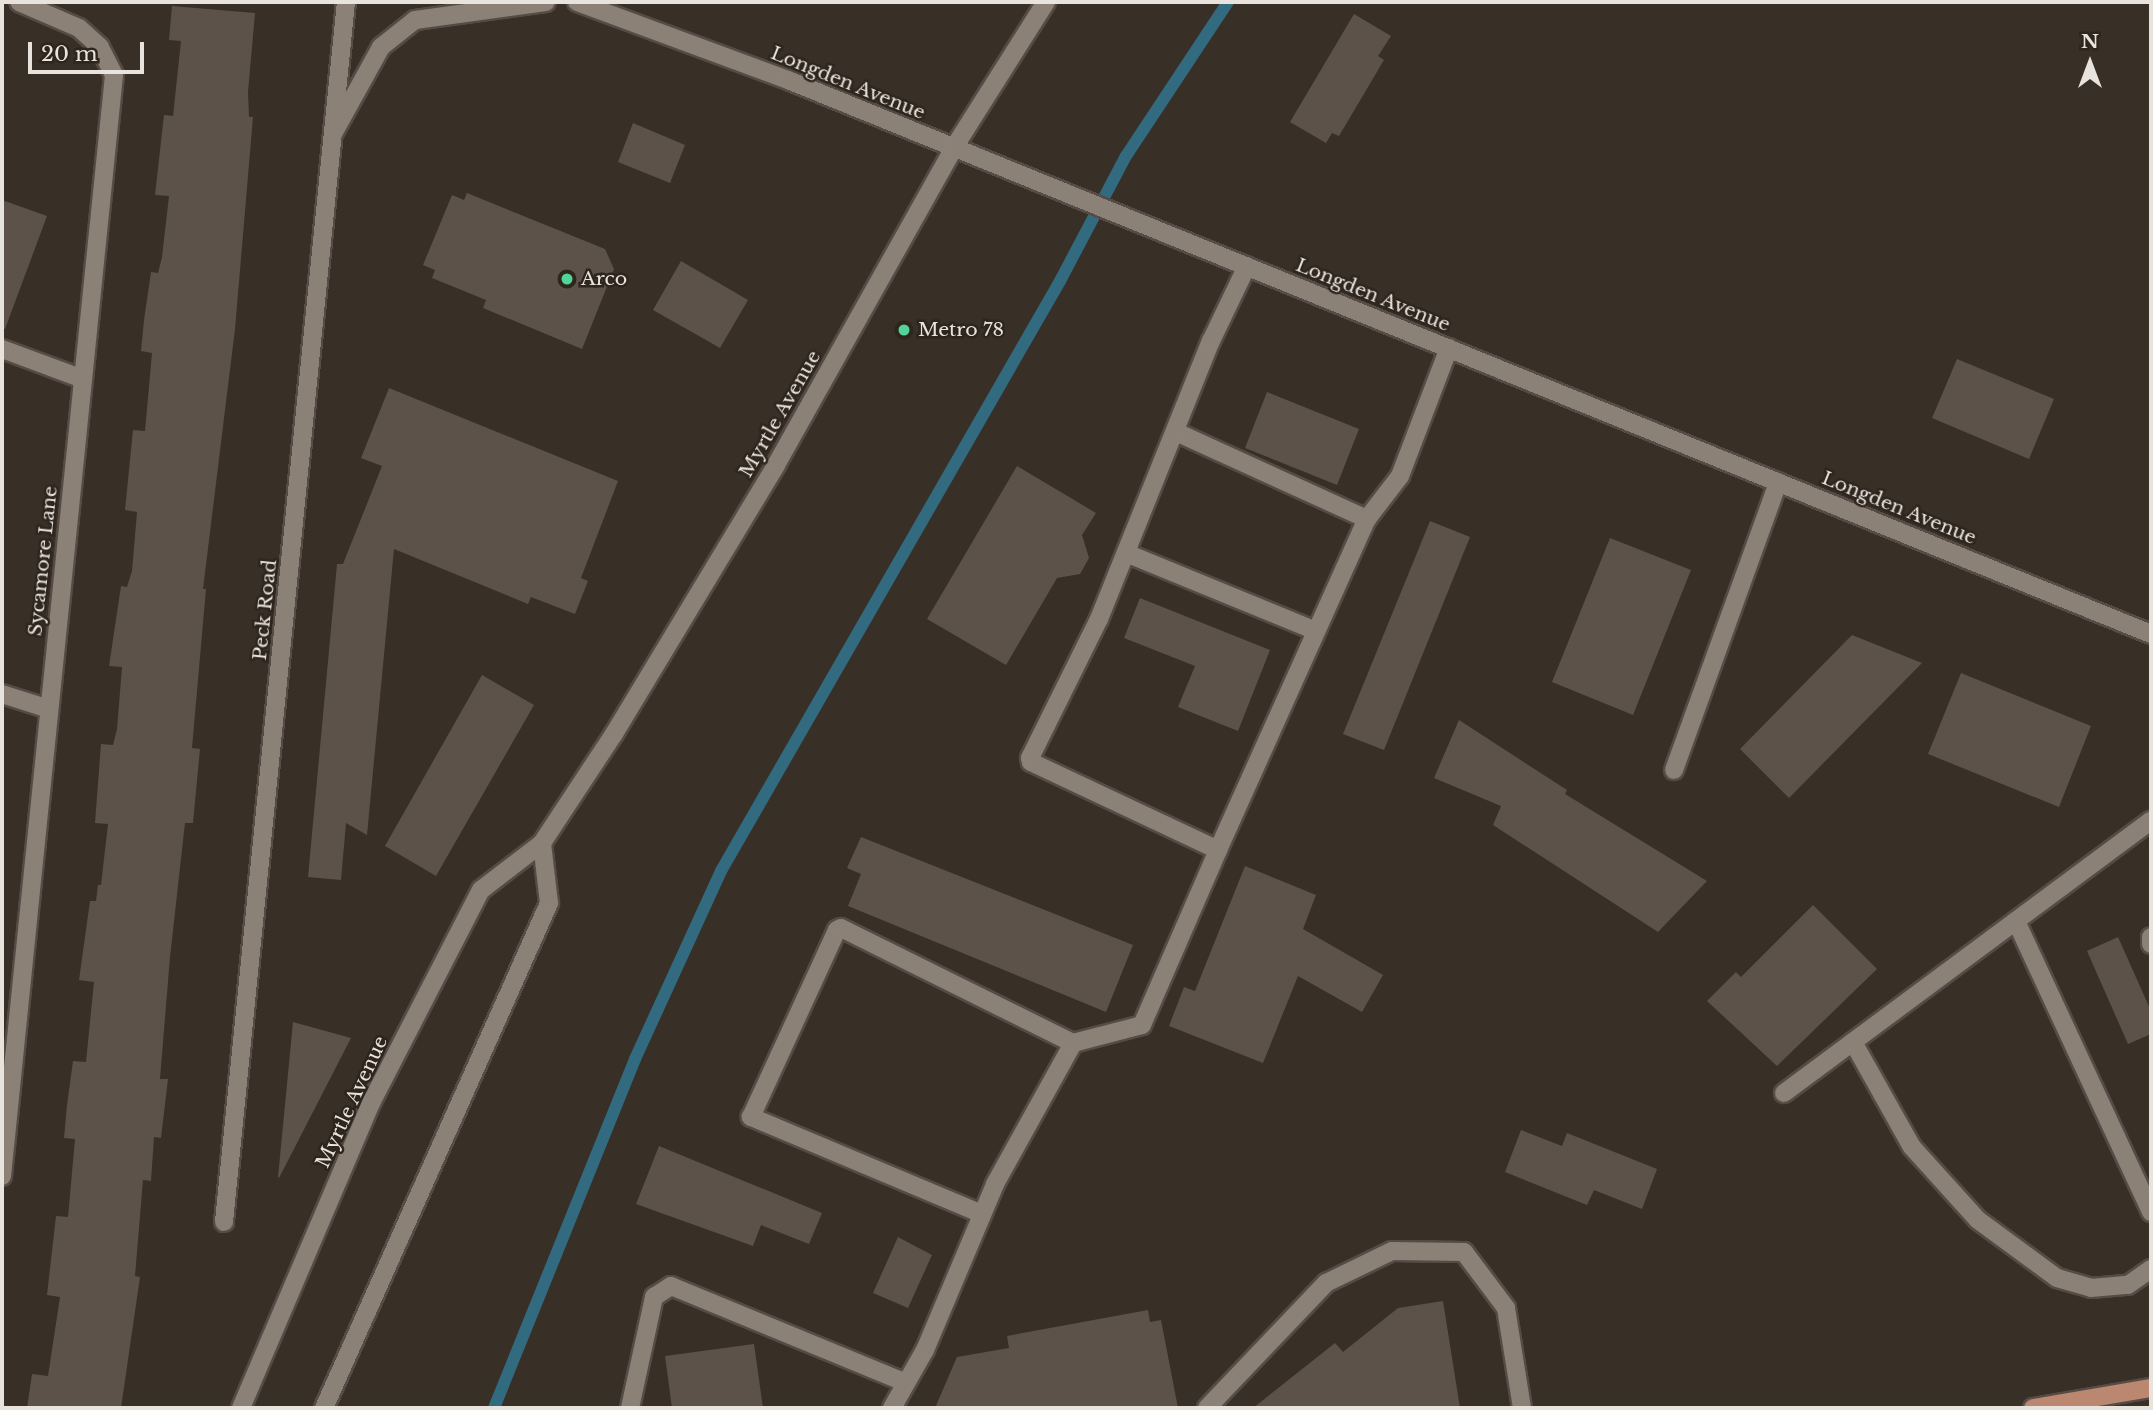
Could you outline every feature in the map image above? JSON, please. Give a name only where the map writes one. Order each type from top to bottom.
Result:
[{"type":"main road","points":[[2033,1408],[2151,1388]]},
{"type":"street","name":"Sycamore Lane","points":[[2,1176],[7,1066],[49,709],[114,75],[100,47],[79,28],[19,2]]},
{"type":"street","name":"Peck Road","points":[[224,1222],[346,2]]},
{"type":"street","points":[[333,134],[382,47],[415,20],[546,2]]},
{"type":"street","name":"Longden Avenue","points":[[577,2],[607,7],[2151,634]]},
{"type":"street","name":"Myrtle Avenue","points":[[241,1408],[371,1103],[481,890],[542,843],[614,734],[748,512],[953,149],[1046,2]]},
{"type":"street","points":[[1218,850],[1030,760],[1126,553],[1211,341],[1247,266]]},
{"type":"street","points":[[982,1214],[751,1118],[837,930],[841,928],[1073,1043],[1142,1025],[1367,519],[1400,477],[1450,348]]},
{"type":"street","points":[[2,349],[83,379]]},
{"type":"street","points":[[1176,432],[1367,519]]},
{"type":"street","points":[[1674,770],[1778,482]]},
{"type":"street","points":[[1126,553],[1316,631]]},
{"type":"street","points":[[2,694],[49,709]]},
{"type":"street","points":[[1784,1093],[2151,820]]},
{"type":"street","points":[[324,1408],[549,902],[542,843]]},
{"type":"street","points":[[2015,921],[2151,1212]]},
{"type":"street","points":[[2151,937],[2151,944]]},
{"type":"street","points":[[1853,1042],[1912,1147],[1978,1220],[2057,1278],[2080,1285],[2128,1285],[2151,1269]]},
{"type":"street","points":[[892,1408],[906,1384],[982,1214],[1073,1043]]},
{"type":"street","points":[[1207,1408],[1326,1283],[1392,1251],[1464,1252],[1506,1308],[1522,1408]]},
{"type":"street","points":[[630,1408],[654,1297],[671,1286],[906,1384]]},
{"type":"building","points":[[172,6],[255,13],[248,92],[249,117],[253,117],[235,329],[203,589],[206,589],[192,748],[200,749],[193,823],[185,823],[160,1079],[168,1079],[161,1138],[154,1137],[151,1181],[143,1180],[135,1276],[140,1277],[121,1408],[27,1408],[32,1374],[48,1376],[60,1297],[47,1295],[56,1216],[68,1217],[75,1139],[64,1138],[67,1105],[73,1061],[86,1062],[94,982],[79,980],[90,901],[96,901],[98,885],[101,885],[108,824],[95,823],[101,744],[113,745],[117,729],[122,667],[109,666],[121,586],[127,587],[132,571],[137,512],[125,510],[133,430],[145,431],[152,353],[141,351],[144,320],[151,272],[158,273],[162,257],[169,196],[155,195],[164,115],[173,116],[181,41],[169,40]]},
{"type":"building","points":[[1354,14],[1391,36],[1378,56],[1384,60],[1339,136],[1332,133],[1326,143],[1290,122]]},
{"type":"building","points":[[633,123],[685,145],[670,183],[618,162]]},
{"type":"building","points":[[467,193],[605,249],[614,269],[582,349],[483,308],[486,300],[432,278],[435,270],[423,265],[452,195],[464,200]]},
{"type":"building","points":[[2,200],[47,216],[5,329],[2,328]]},
{"type":"building","points":[[681,261],[748,300],[720,348],[653,310]]},
{"type":"building","points":[[1957,359],[2054,399],[2029,459],[1932,418]]},
{"type":"building","points":[[389,388],[618,481],[581,578],[588,581],[575,614],[531,597],[528,604],[394,549],[367,835],[346,823],[341,880],[308,877],[337,564],[343,564],[382,466],[361,458]]},
{"type":"building","points":[[1267,392],[1359,429],[1337,485],[1245,448]]},
{"type":"building","points":[[1017,466],[1096,513],[1082,535],[1089,558],[1080,574],[1057,578],[1006,665],[927,619]]},
{"type":"building","points":[[1430,521],[1470,537],[1384,750],[1343,734]]},
{"type":"building","points":[[1610,538],[1691,570],[1633,715],[1552,682]]},
{"type":"building","points":[[1140,598],[1270,650],[1238,731],[1178,707],[1195,666],[1124,638]]},
{"type":"building","points":[[1852,635],[1922,663],[1789,798],[1740,749]]},
{"type":"building","points":[[1961,673],[2091,726],[2059,807],[1928,754]]},
{"type":"building","points":[[482,675],[534,705],[436,876],[385,846]]},
{"type":"building","points":[[1459,720],[1567,790],[1565,794],[1707,881],[1658,932],[1493,825],[1501,806],[1434,778]]},
{"type":"building","points":[[861,837],[1133,945],[1106,1012],[848,906],[861,874],[847,868]]},
{"type":"building","points":[[1245,866],[1316,895],[1303,929],[1383,975],[1362,1012],[1298,976],[1263,1063],[1169,1026],[1184,987],[1195,991]]},
{"type":"building","points":[[1813,905],[1877,969],[1777,1066],[1707,1001],[1736,972],[1741,977]]},
{"type":"building","points":[[2118,937],[2151,1011],[2151,1034],[2128,1044],[2087,951]]},
{"type":"building","points":[[293,1022],[351,1038],[279,1178],[278,1177]]},
{"type":"building","points":[[1521,1130],[1562,1146],[1567,1133],[1657,1169],[1642,1209],[1594,1190],[1587,1205],[1505,1172]]},
{"type":"building","points":[[659,1146],[822,1213],[809,1244],[761,1225],[753,1246],[636,1204]]},
{"type":"building","points":[[898,1237],[932,1255],[908,1308],[873,1293]]},
{"type":"building","points":[[1443,1301],[1460,1408],[1253,1408],[1335,1343],[1343,1352],[1398,1308]]},
{"type":"building","points":[[1148,1310],[1150,1322],[1161,1320],[1178,1408],[935,1408],[957,1357],[1009,1348],[1007,1336]]},
{"type":"building","points":[[754,1344],[763,1408],[672,1408],[665,1356]]},
{"type":"waterway","points":[[494,1408],[635,1059],[721,871],[1060,281],[1126,156],[1228,2]]},
{"type":"place","name":"Arco","points":[[567,279]]},
{"type":"place","name":"Metro 78","points":[[904,330]]}]
